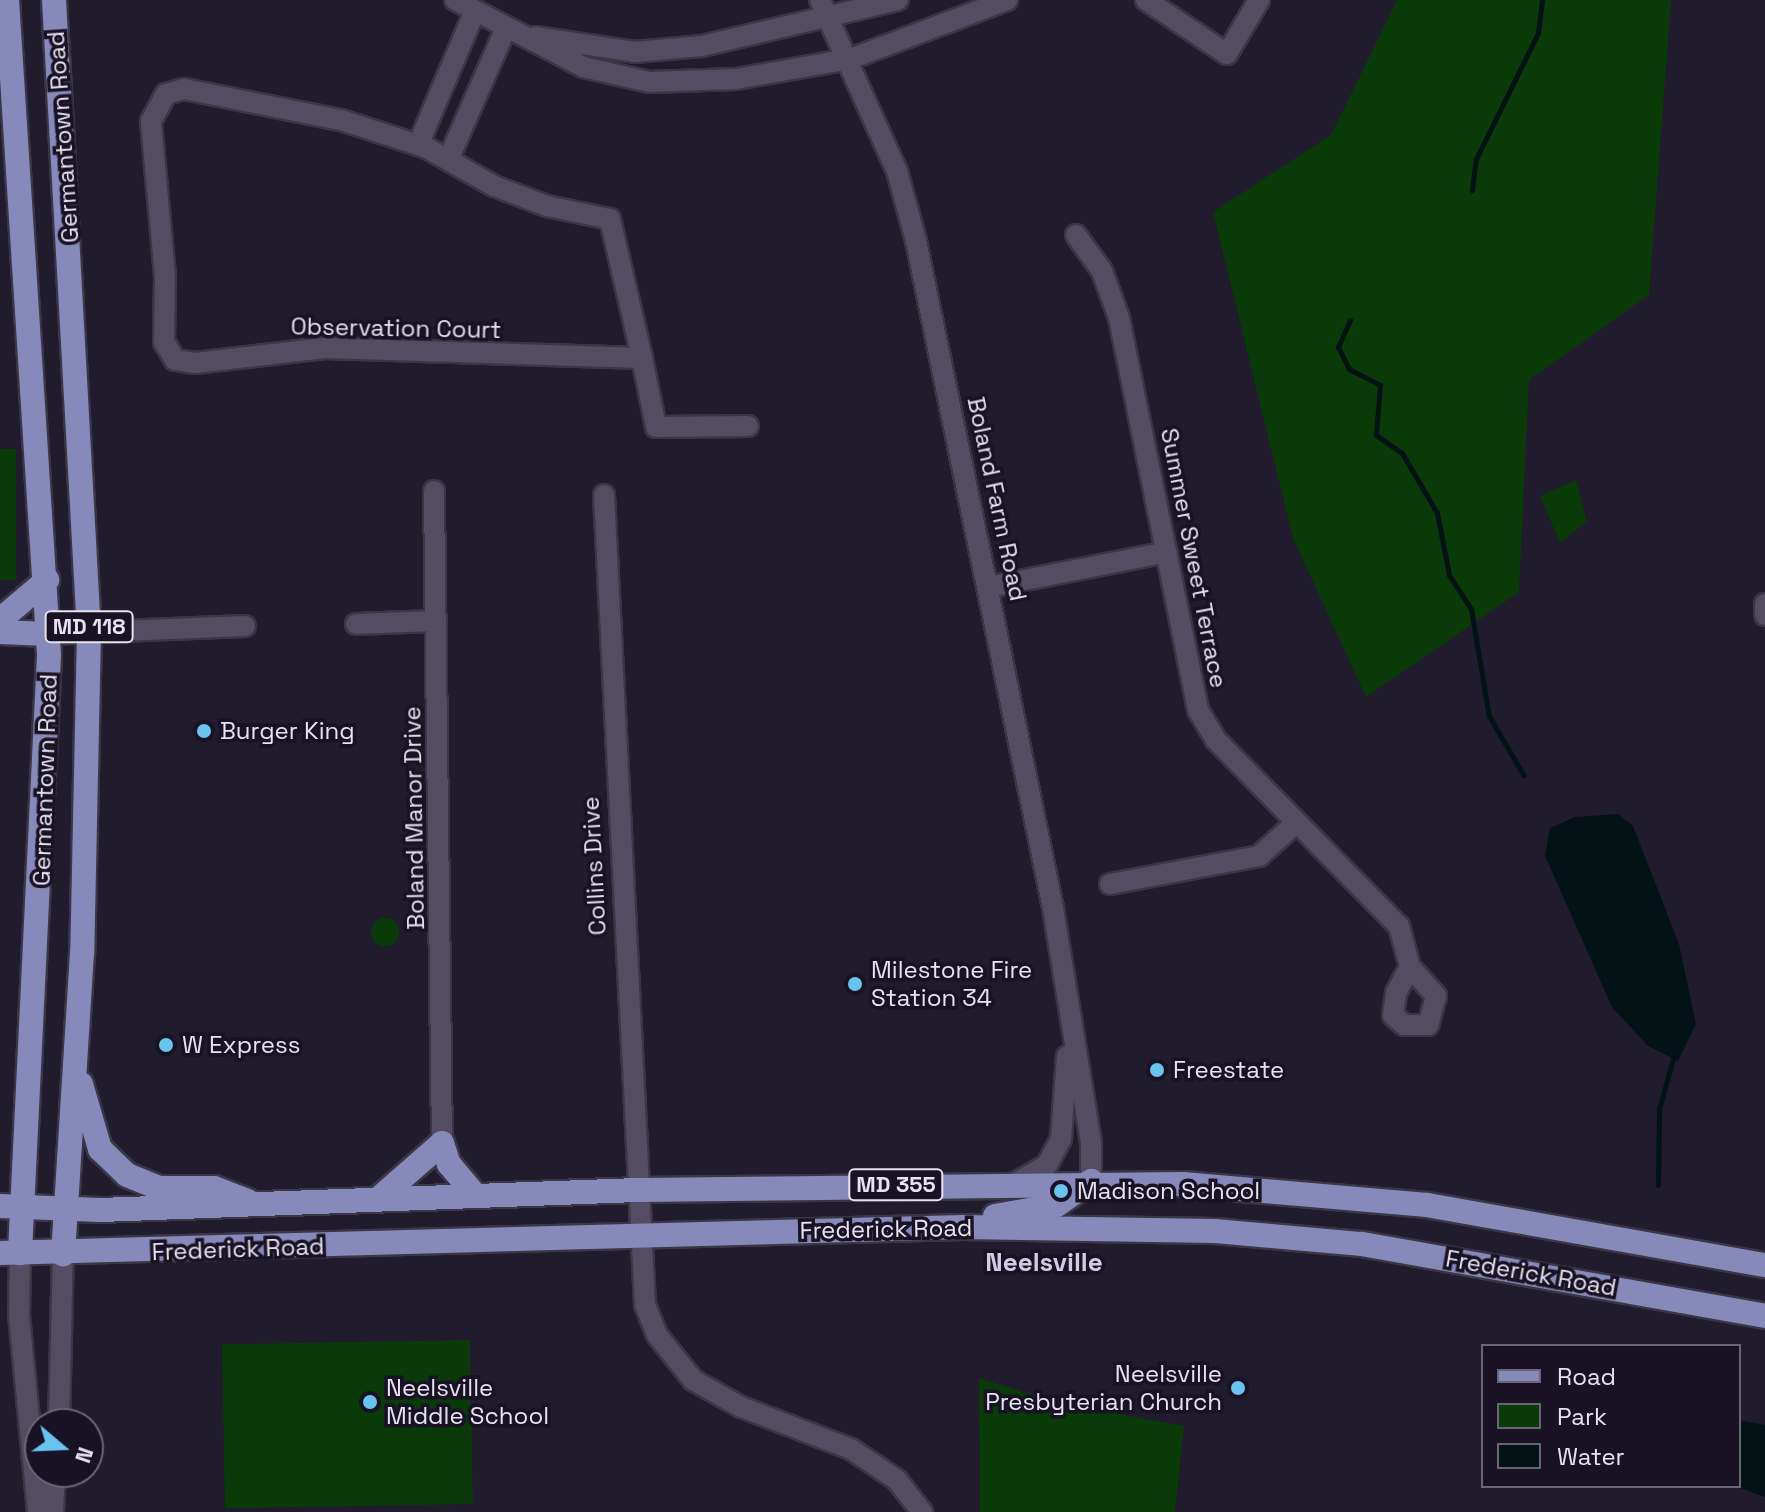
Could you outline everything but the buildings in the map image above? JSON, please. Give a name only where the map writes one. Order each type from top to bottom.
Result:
[{"type":"main road","name":"Germantown Road","points":[[7,0],[47,580],[42,894],[10,1206],[10,1253]]},
{"type":"main road","name":"Germantown Road","points":[[54,0],[89,631],[76,1061],[63,1254]]},
{"type":"main road","points":[[0,620],[47,580]]},
{"type":"main road","points":[[0,632],[47,634]]},
{"type":"main road","points":[[76,1061],[100,1149],[127,1175],[159,1188],[214,1188],[261,1206]]},
{"type":"main road","points":[[377,1200],[442,1143],[449,1164],[475,1195]]},
{"type":"main road","points":[[963,1227],[1057,1205],[1091,1181]]},
{"type":"main road","name":"Frederick Road","points":[[10,1206],[67,1209],[261,1206],[639,1190],[1091,1181],[1302,1191],[1427,1205],[1765,1265]]},
{"type":"main road","name":"Frederick Road","points":[[10,1253],[63,1254],[963,1227],[1215,1231],[1362,1244],[1765,1316]]},
{"type":"street","points":[[455,0],[474,13],[583,67],[649,82],[736,79],[850,59],[1007,0]]},
{"type":"street","name":"Boland Farm Road","points":[[820,0],[850,59],[897,171],[916,241],[989,587],[1091,1143],[1091,1181]]},
{"type":"street","points":[[514,32],[635,52],[702,46],[831,20],[898,0]]},
{"type":"street","points":[[1146,0],[1227,54],[1259,0]]},
{"type":"street","points":[[418,145],[474,13]]},
{"type":"street","points":[[448,160],[514,32]]},
{"type":"street","name":"Observation Court","points":[[184,89],[273,103],[418,145],[448,160],[547,206],[610,219],[642,358],[325,348],[195,363],[175,360],[164,342],[165,276],[151,121],[166,94],[184,89]]},
{"type":"street","name":"Summer Sweet Terrace","points":[[1076,235],[1102,271],[1119,318],[1198,710],[1216,740],[1399,926],[1410,967]]},
{"type":"street","points":[[642,358],[656,427],[748,426]]},
{"type":"street","name":"Boland Manor Drive","points":[[434,491],[434,621],[442,734],[442,1143]]},
{"type":"street","name":"Collins Drive","points":[[604,495],[645,1305],[657,1335],[693,1380],[741,1407],[851,1449],[897,1480],[922,1512]]},
{"type":"street","points":[[989,587],[1167,552]]},
{"type":"street","points":[[1765,604],[1765,615]]},
{"type":"street","points":[[356,624],[434,621]]},
{"type":"street","points":[[47,634],[245,626]]},
{"type":"street","points":[[1110,884],[1259,856],[1296,823]]},
{"type":"street","name":"Boland Farm Road","points":[[1016,1183],[1047,1165],[1061,1139],[1070,1024]]},
{"type":"street","name":"Germantown Road","points":[[10,1253],[38,1512]]},
{"type":"street","name":"Germantown Road","points":[[59,1408],[63,1254]]},
{"type":"street","points":[[53,1512],[54,1488]]},
{"type":"green space","points":[[1397,0],[1671,0],[1649,295],[1529,380],[1519,592],[1366,697],[1293,538],[1213,212],[1331,135]]},
{"type":"green space","points":[[0,449],[16,449],[16,580],[0,580]]},
{"type":"green space","points":[[1576,480],[1587,521],[1560,543],[1540,496]]},
{"type":"green space","points":[[385,918],[395,922],[399,932],[395,942],[385,946],[375,942],[371,932],[375,922]]},
{"type":"green space","points":[[470,1340],[473,1504],[225,1508],[222,1344]]},
{"type":"green space","points":[[979,1378],[1055,1402],[1184,1426],[1175,1512],[980,1512]]},
{"type":"water","points":[[1618,814],[1633,826],[1679,944],[1696,1024],[1678,1061],[1648,1046],[1612,1007],[1545,856],[1550,828],[1575,817]]},
{"type":"water","points":[[1741,1420],[1765,1425],[1765,1497],[1740,1488]]},
{"type":"waterway","points":[[1472,190],[1476,159],[1538,33],[1542,0]]},
{"type":"waterway","points":[[1350,320],[1338,347],[1349,369],[1380,385],[1376,435],[1402,453],[1437,513],[1449,575],[1471,609],[1489,716],[1524,776]]},
{"type":"waterway","points":[[1658,1185],[1659,1109],[1673,1059]]},
{"type":"place","name":"Burger King","points":[[204,731]]},
{"type":"place","name":"Milestone Fire Station 34","points":[[855,984]]},
{"type":"place","name":"W Express","points":[[166,1045]]},
{"type":"place","name":"Freestate","points":[[1157,1070]]},
{"type":"place","name":"Madison School","points":[[1061,1191]]},
{"type":"place","name":"Neelsville Presbyterian Church","points":[[1238,1388]]},
{"type":"place","name":"Neelsville Middle School","points":[[370,1402]]},
{"type":"district","name":"Neelsville","points":[[1044,1263]]}]
